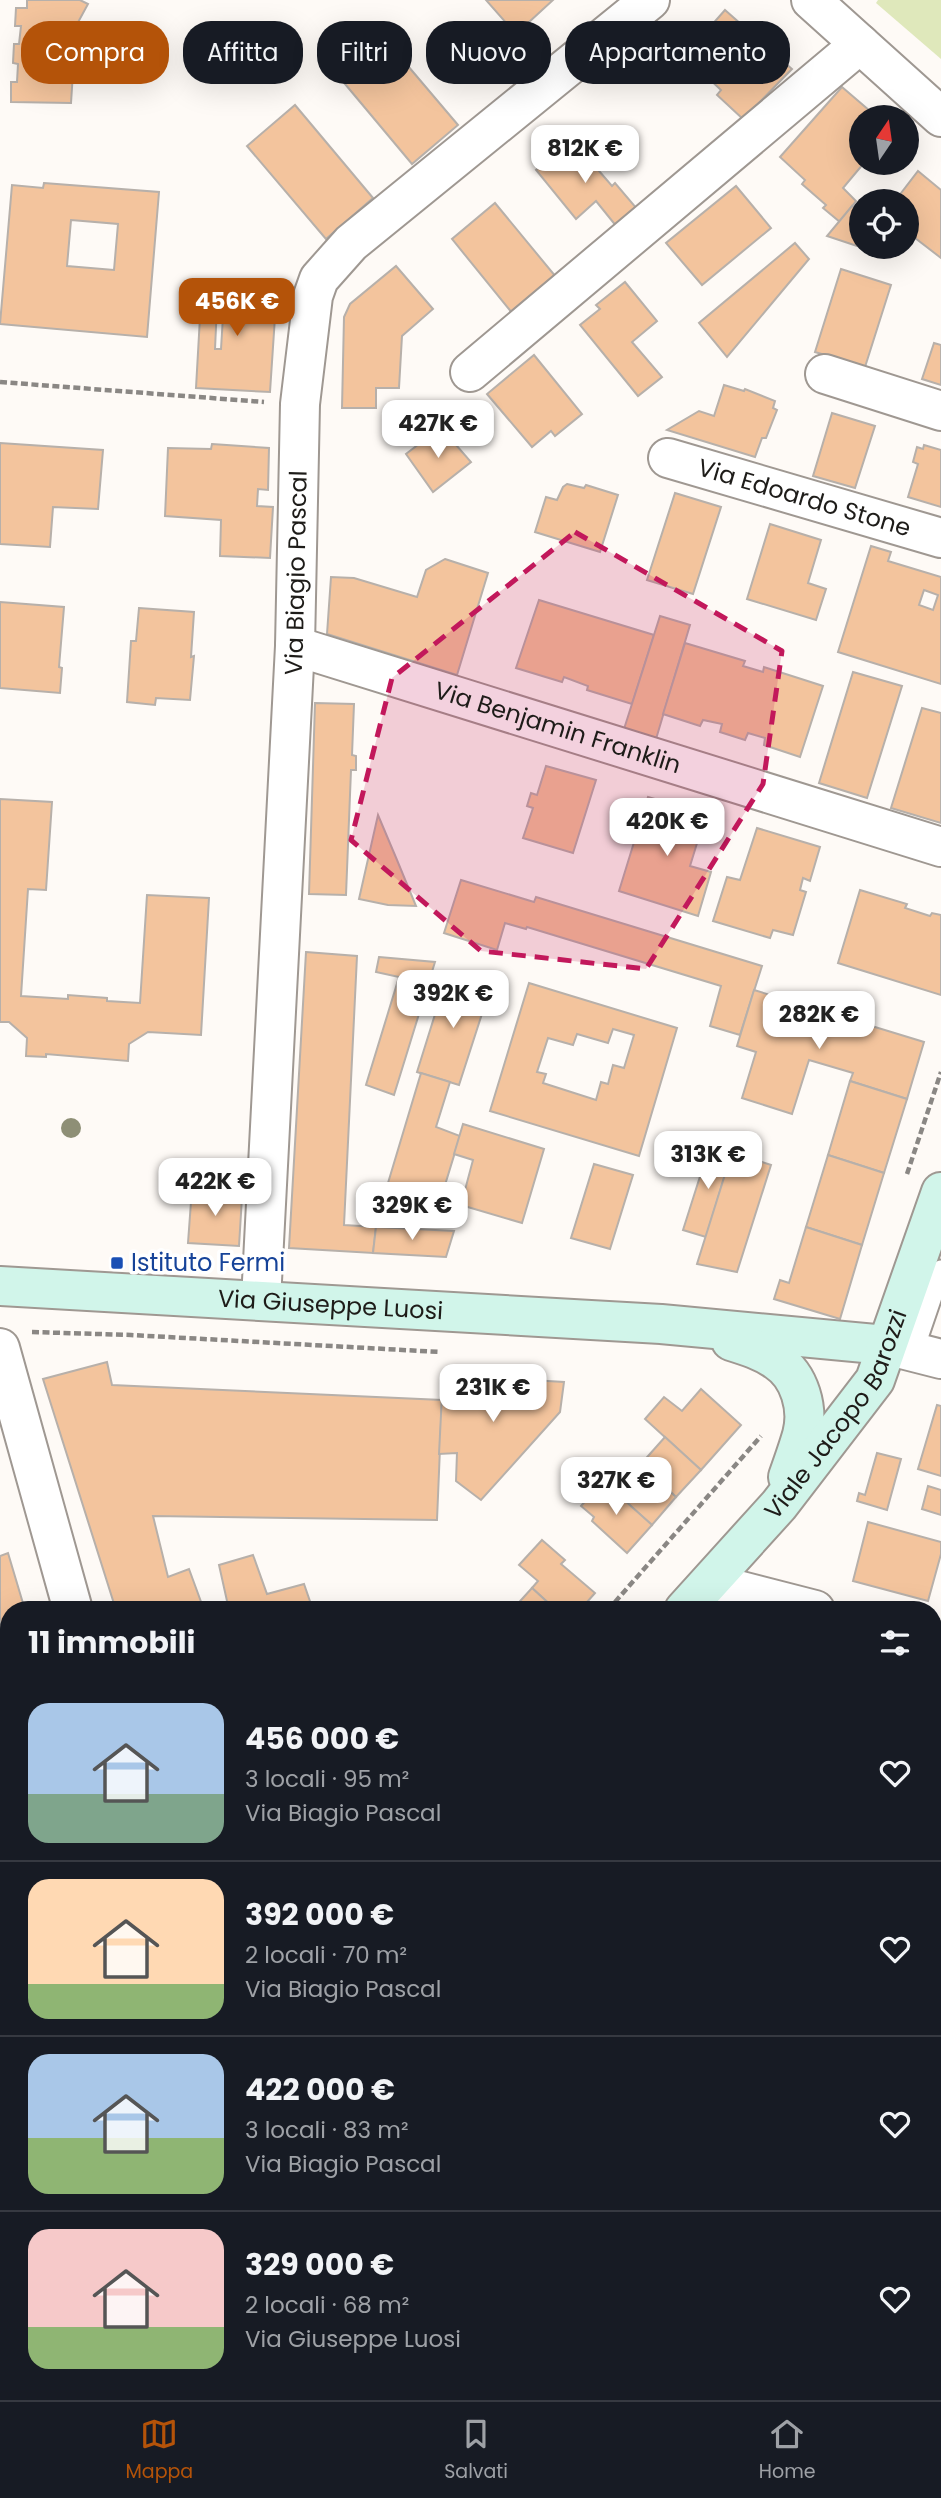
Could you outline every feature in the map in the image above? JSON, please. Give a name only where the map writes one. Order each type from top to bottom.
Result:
[{"type":"street","name":"Via Biagio Pascal","points":[[261,1300],[295,646],[300,404],[313,296],[319,279],[332,261],[351,243],[650,0]]},
{"type":"street","points":[[811,0],[941,117]]},
{"type":"street","points":[[470,372],[860,44]]},
{"type":"street","points":[[824,374],[941,411]]},
{"type":"street","name":"Via Edoardo Stone","points":[[668,457],[941,538]]},
{"type":"street","name":"Via Benjamin Franklin","points":[[295,646],[941,847]]},
{"type":"street","name":"Viale Jacopo Barozzi","points":[[697,1597],[779,1505],[875,1380],[913,1352],[941,1192]]},
{"type":"street","name":"Via Giuseppe Luosi","points":[[0,1286],[662,1324],[913,1352]]},
{"type":"street","name":"Via Giuseppe Luosi","points":[[662,1324],[758,1350],[779,1362],[794,1378],[802,1396],[803,1433],[779,1505]]},
{"type":"street","points":[[13,1340],[71,1601]]},
{"type":"street","points":[[697,1597],[733,1601]]},
{"type":"lane","points":[[913,1352],[941,1270]]},
{"type":"path","points":[[0,382],[300,404]]},
{"type":"path","points":[[903,1186],[941,1072]]},
{"type":"path","points":[[13,1340],[131,1335],[453,1352]]},
{"type":"path","points":[[616,1601],[764,1434]]},
{"type":"highlighted area","points":[[575,532],[782,651],[763,784],[646,969],[481,951],[351,840],[392,678]]},
{"type":"green space","points":[[878,0],[941,0],[941,59],[876,3]]},
{"type":"building","points":[[27,0],[80,0],[88,4],[79,21],[21,21],[21,26],[15,26],[16,8],[27,8]]},
{"type":"building","points":[[486,0],[553,0],[530,21],[505,21]]},
{"type":"building","points":[[725,10],[737,21],[715,21]]},
{"type":"building","points":[[21,26],[21,84],[72,84],[71,103],[11,102],[11,82],[17,82],[18,64],[13,63],[14,44],[19,44]]},
{"type":"building","points":[[412,71],[458,125],[412,164],[345,84],[412,84]]},
{"type":"building","points":[[715,84],[777,84],[743,119],[717,95],[721,90]]},
{"type":"building","points":[[842,87],[863,105],[849,105],[849,175],[854,175],[843,188],[849,194],[849,210],[840,222],[823,208],[826,205],[802,184],[805,180],[780,157]]},
{"type":"building","points":[[295,105],[373,198],[326,239],[247,146]]},
{"type":"building","points":[[580,141],[602,168],[599,171],[612,186],[615,183],[638,210],[617,227],[596,201],[576,219],[536,170],[557,153],[560,156]]},
{"type":"building","points":[[919,172],[941,190],[941,258],[919,241],[919,189],[904,189]]},
{"type":"building","points":[[44,183],[159,192],[147,337],[0,324],[12,185],[43,188]],"holes":[[[71,220],[118,224],[114,270],[67,266]]]},
{"type":"building","points":[[736,186],[771,228],[702,285],[666,243]]},
{"type":"building","points":[[495,203],[556,277],[513,314],[452,239]]},
{"type":"building","points":[[849,210],[849,243],[827,236]]},
{"type":"building","points":[[795,243],[809,259],[727,357],[699,323]]},
{"type":"building","points":[[396,266],[433,309],[402,336],[399,388],[376,388],[376,408],[342,408],[344,317],[350,304]]},
{"type":"building","points":[[841,269],[891,285],[865,367],[815,352]]},
{"type":"building","points":[[202,282],[218,283],[215,349],[221,349],[225,283],[277,287],[270,392],[196,388]]},
{"type":"building","points":[[625,282],[657,321],[632,342],[662,377],[638,396],[580,325],[600,309],[596,305]]},
{"type":"building","points":[[934,343],[941,345],[941,385],[922,379]]},
{"type":"building","points":[[534,355],[582,414],[555,436],[551,431],[532,447],[487,394]]},
{"type":"building","points":[[724,385],[744,391],[745,389],[775,401],[773,408],[777,410],[755,457],[667,430],[699,411],[714,416]]},
{"type":"building","points":[[832,413],[875,426],[855,488],[813,476]]},
{"type":"building","points":[[443,430],[471,462],[433,492],[406,454],[428,437],[430,439]]},
{"type":"building","points":[[0,443],[103,450],[98,509],[53,507],[50,547],[0,544]]},
{"type":"building","points":[[212,444],[269,448],[268,490],[258,489],[257,506],[273,507],[270,558],[220,556],[221,520],[165,516],[168,448],[211,449]]},
{"type":"building","points":[[924,445],[941,450],[941,507],[908,497],[918,464],[913,462],[917,447],[923,449]]},
{"type":"building","points":[[567,484],[584,488],[586,485],[618,495],[600,552],[535,532],[546,497],[557,500]]},
{"type":"building","points":[[675,493],[721,507],[693,594],[647,580]]},
{"type":"building","points":[[770,524],[821,540],[808,583],[826,589],[816,620],[747,599]]},
{"type":"building","points":[[871,546],[891,552],[888,561],[941,577],[941,684],[838,652]],"holes":[[[924,590],[938,595],[933,610],[919,605]]]},
{"type":"building","points":[[445,559],[488,573],[457,675],[327,634],[331,577],[354,578],[417,597],[426,570]]},
{"type":"building","points":[[539,600],[654,635],[632,704],[587,690],[588,686],[564,677],[562,682],[516,668]]},
{"type":"building","points":[[0,602],[64,607],[59,667],[62,668],[60,693],[0,688]]},
{"type":"building","points":[[139,608],[194,612],[190,700],[156,698],[155,705],[127,702],[131,641],[136,641]]},
{"type":"building","points":[[660,616],[690,625],[656,739],[624,729]]},
{"type":"building","points":[[685,643],[745,661],[743,666],[763,672],[764,667],[823,686],[800,757],[764,745],[765,738],[748,733],[745,740],[720,732],[722,724],[703,720],[700,726],[663,714]]},
{"type":"building","points":[[853,672],[902,686],[867,798],[819,783]]},
{"type":"building","points":[[315,703],[354,704],[352,755],[356,756],[356,770],[351,770],[346,895],[309,894]]},
{"type":"building","points":[[922,708],[941,713],[941,823],[891,808]]},
{"type":"building","points":[[546,766],[596,780],[573,853],[523,838],[533,808],[527,806],[531,793],[537,795]]},
{"type":"building","points":[[648,797],[706,814],[690,866],[711,872],[698,916],[619,891]]},
{"type":"building","points":[[0,799],[52,802],[46,890],[28,889],[21,996],[68,999],[68,995],[140,1003],[147,895],[209,898],[201,1035],[148,1032],[129,1044],[128,1061],[46,1054],[46,1057],[26,1056],[27,1038],[9,1022],[0,1022]]},
{"type":"building","points":[[378,815],[416,906],[388,905],[359,899]]},
{"type":"building","points":[[757,828],[820,847],[810,881],[803,878],[800,890],[806,892],[793,935],[773,930],[770,938],[713,921],[727,877],[740,880]]},
{"type":"building","points":[[461,880],[534,902],[536,897],[762,966],[740,1035],[710,1026],[721,986],[527,927],[526,929],[505,923],[497,950],[444,933]]},
{"type":"building","points":[[860,890],[907,904],[905,908],[930,916],[932,913],[941,915],[941,995],[838,963]]},
{"type":"building","points":[[306,952],[357,956],[344,1225],[376,1227],[373,1253],[289,1248]]},
{"type":"building","points":[[379,957],[435,962],[394,1095],[366,1085],[399,977],[376,972]]},
{"type":"building","points":[[447,976],[490,989],[459,1085],[417,1072]]},
{"type":"building","points":[[529,983],[677,1028],[639,1156],[490,1111]],"holes":[[[613,1029],[634,1035],[624,1068],[613,1065],[608,1084],[601,1082],[596,1100],[543,1083],[546,1074],[537,1072],[548,1038],[573,1045],[577,1034],[608,1043]]]},
{"type":"building","points":[[754,990],[924,1042],[907,1099],[850,1081],[853,1073],[809,1060],[792,1114],[742,1098],[756,1052],[737,1046]]},
{"type":"building","points":[[421,1073],[450,1082],[436,1127],[460,1136],[441,1198],[388,1183]]},
{"type":"building","points":[[850,1081],[907,1099],[884,1173],[828,1155]]},
{"type":"building","points":[[463,1124],[544,1149],[522,1223],[461,1205],[473,1160],[454,1154]]},
{"type":"building","points":[[710,1145],[732,1152],[706,1237],[683,1230]]},
{"type":"building","points":[[732,1152],[771,1165],[737,1272],[697,1264]]},
{"type":"building","points":[[828,1155],[884,1173],[862,1245],[806,1227]]},
{"type":"building","points":[[594,1164],[633,1175],[610,1249],[571,1238]]},
{"type":"building","points":[[192,1188],[222,1190],[222,1196],[242,1197],[239,1246],[188,1243]]},
{"type":"building","points":[[376,1227],[454,1231],[446,1257],[373,1253]]},
{"type":"building","points":[[806,1227],[862,1245],[840,1319],[774,1299],[780,1280],[789,1283]]},
{"type":"building","points":[[107,1362],[112,1385],[442,1400],[437,1520],[153,1516],[168,1577],[189,1569],[201,1601],[113,1601],[43,1379]]},
{"type":"building","points":[[443,1375],[564,1382],[560,1412],[481,1500],[456,1481],[457,1453],[439,1454]]},
{"type":"building","points":[[701,1389],[741,1425],[701,1470],[645,1419],[664,1397],[682,1411]]},
{"type":"building","points":[[937,1405],[941,1406],[941,1476],[918,1469]]},
{"type":"building","points":[[665,1437],[701,1470],[676,1497],[641,1464]]},
{"type":"building","points":[[877,1453],[901,1459],[887,1510],[857,1501],[859,1493],[865,1495]]},
{"type":"building","points":[[641,1464],[676,1497],[652,1525],[616,1493]]},
{"type":"building","points":[[603,1481],[652,1525],[627,1553],[592,1521],[594,1517],[581,1506]]},
{"type":"building","points":[[928,1486],[941,1490],[941,1515],[922,1509]]},
{"type":"building","points":[[868,1522],[941,1542],[941,1554],[928,1601],[853,1581]]},
{"type":"building","points":[[542,1540],[565,1560],[561,1564],[595,1593],[588,1601],[546,1601],[532,1588],[538,1581],[519,1565]]},
{"type":"building","points":[[8,1553],[22,1601],[0,1601],[0,1556]]},
{"type":"building","points":[[253,1555],[267,1594],[304,1584],[310,1601],[227,1601],[219,1565]]},
{"type":"building","points":[[532,1588],[546,1601],[520,1601]]},
{"type":"place","name":"Istituto Fermi","points":[[117,1263]]}]
